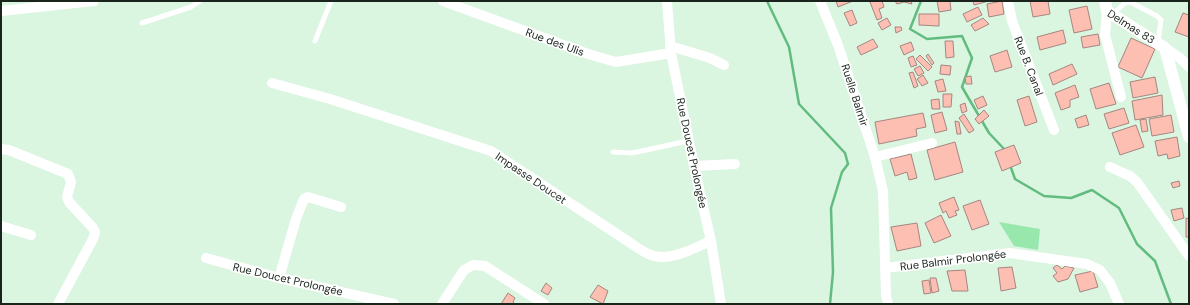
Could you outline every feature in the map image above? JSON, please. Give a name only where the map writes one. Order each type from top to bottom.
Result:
[{"type":"street","points":[[5,8],[94,1]]},
{"type":"street","name":"Rue des Ulis","points":[[442,1],[616,62],[670,50]]},
{"type":"street","name":"Rue Doucet Prolongée","points":[[667,1],[670,50],[688,141],[711,241],[721,304]]},
{"type":"street","name":"Ruelle Balmir","points":[[820,1],[838,45],[875,157],[883,191],[885,268],[888,304]]},
{"type":"street","name":"Rue B. Canal","points":[[1008,1],[1012,21],[1054,130]]},
{"type":"street","points":[[1108,9],[1105,35],[1121,98]]},
{"type":"street","name":"Delmas 83","points":[[1108,9],[1180,58],[1189,67]]},
{"type":"street","name":"Delmas 83","points":[[1161,45],[1189,137]]},
{"type":"street","points":[[670,50],[710,58],[724,65]]},
{"type":"street","name":"Impasse Doucet","points":[[272,83],[330,98],[490,151],[652,256],[662,257],[682,253],[711,241]]},
{"type":"street","points":[[875,157],[932,143]]},
{"type":"street","points":[[1,149],[9,150],[68,174],[71,182],[67,197],[68,202],[95,232],[93,239],[58,304]]},
{"type":"street","points":[[694,166],[735,164]]},
{"type":"street","points":[[1110,167],[1130,176],[1137,182],[1189,256]]},
{"type":"street","points":[[279,278],[296,219],[304,199],[308,197],[341,207]]},
{"type":"street","points":[[1,226],[31,235]]},
{"type":"street","name":"Rue Balmir Prolongée","points":[[885,268],[1010,253],[1087,264],[1100,270],[1110,284],[1119,304]]},
{"type":"street","name":"Rue Doucet Prolongée","points":[[206,258],[279,278],[394,304]]},
{"type":"street","points":[[442,304],[464,270],[473,265],[485,266],[544,304]]},
{"type":"lane","points":[[142,23],[190,7],[200,1]]},
{"type":"lane","points":[[315,41],[331,1]]},
{"type":"lane","points":[[1108,9],[1130,2],[1157,16],[1161,20],[1161,45]]},
{"type":"lane","points":[[613,152],[632,153],[652,150],[688,141]]},
{"type":"green space","points":[[999,222],[1040,229],[1038,250],[1014,246]]},
{"type":"building","points":[[836,1],[853,1],[838,7]]},
{"type":"building","points":[[882,1],[884,7],[879,9],[882,18],[877,20],[870,2]]},
{"type":"building","points":[[895,1],[911,1],[912,4],[904,2],[897,4]]},
{"type":"building","points":[[937,1],[950,1],[951,10],[939,12]]},
{"type":"building","points":[[973,1],[989,1],[974,5]]},
{"type":"building","points":[[1002,1],[1004,14],[989,17],[987,4]]},
{"type":"building","points":[[1030,1],[1048,1],[1050,14],[1033,17]]},
{"type":"building","points":[[1087,6],[1092,29],[1074,33],[1069,10]]},
{"type":"building","points":[[978,7],[982,15],[967,22],[963,14]]},
{"type":"building","points":[[852,10],[857,23],[850,26],[844,13]]},
{"type":"building","points":[[1183,13],[1189,15],[1189,37],[1175,32]]},
{"type":"building","points":[[919,14],[939,14],[939,26],[919,25]]},
{"type":"building","points":[[887,18],[891,25],[882,30],[878,23]]},
{"type":"building","points":[[983,18],[989,24],[975,31],[971,25]]},
{"type":"building","points":[[895,27],[901,27],[902,30],[896,33]]},
{"type":"building","points":[[1063,30],[1066,43],[1040,50],[1037,37]]},
{"type":"building","points":[[1098,34],[1100,45],[1083,48],[1081,37]]},
{"type":"building","points":[[1131,38],[1155,49],[1142,78],[1118,67]]},
{"type":"building","points":[[873,39],[878,47],[861,55],[857,47]]},
{"type":"building","points":[[945,41],[953,41],[954,57],[946,58]]},
{"type":"building","points":[[911,42],[914,50],[904,55],[900,46]]},
{"type":"building","points":[[1007,50],[1012,67],[995,72],[990,56]]},
{"type":"building","points":[[928,54],[934,63],[932,65],[926,56]]},
{"type":"building","points":[[920,55],[932,67],[928,71],[916,59]]},
{"type":"building","points":[[913,56],[917,65],[911,67],[908,58]]},
{"type":"building","points":[[1072,64],[1077,74],[1053,85],[1049,74]]},
{"type":"building","points":[[941,65],[951,66],[950,75],[940,74]]},
{"type":"building","points":[[920,66],[924,73],[918,76],[914,69]]},
{"type":"building","points":[[913,72],[918,86],[914,88],[909,73]]},
{"type":"building","points":[[923,75],[928,83],[922,86],[917,79]]},
{"type":"building","points":[[971,76],[972,84],[966,84],[965,77]]},
{"type":"building","points":[[1155,77],[1158,93],[1133,98],[1130,82]]},
{"type":"building","points":[[943,79],[946,91],[938,92],[935,81]]},
{"type":"building","points":[[1109,83],[1116,104],[1096,109],[1090,89]]},
{"type":"building","points":[[1075,85],[1079,97],[1070,100],[1070,107],[1061,110],[1055,93]]},
{"type":"building","points":[[943,94],[952,94],[951,107],[943,107]]},
{"type":"building","points":[[1162,95],[1163,115],[1135,120],[1132,101]]},
{"type":"building","points":[[983,96],[987,105],[978,109],[974,100]]},
{"type":"building","points":[[1029,96],[1037,122],[1025,126],[1017,100]]},
{"type":"building","points":[[939,99],[940,109],[932,109],[931,100]]},
{"type":"building","points":[[965,103],[967,111],[962,113],[960,105]]},
{"type":"building","points":[[1124,108],[1129,123],[1109,129],[1104,114]]},
{"type":"building","points":[[984,110],[989,116],[979,124],[975,119]]},
{"type":"building","points":[[942,112],[947,130],[935,133],[931,115]]},
{"type":"building","points":[[923,113],[926,127],[916,129],[917,136],[879,144],[875,122]]},
{"type":"building","points":[[964,114],[974,130],[969,133],[959,118]]},
{"type":"building","points":[[1086,115],[1089,125],[1078,128],[1075,119]]},
{"type":"building","points":[[1171,115],[1174,132],[1152,136],[1149,119]]},
{"type":"building","points":[[1146,119],[1148,131],[1142,132],[1140,120]]},
{"type":"building","points":[[955,121],[959,122],[961,134],[957,134]]},
{"type":"building","points":[[1136,125],[1144,147],[1120,155],[1112,133]]},
{"type":"building","points":[[1177,137],[1180,156],[1168,159],[1167,154],[1158,156],[1155,141]]},
{"type":"building","points":[[955,142],[963,172],[935,180],[927,150]]},
{"type":"building","points":[[1014,145],[1021,163],[1002,171],[995,152]]},
{"type":"building","points":[[911,154],[917,178],[909,180],[907,172],[895,176],[890,159]]},
{"type":"building","points":[[1179,181],[1180,186],[1173,188],[1171,183]]},
{"type":"building","points":[[954,197],[959,210],[955,211],[957,215],[949,218],[946,211],[943,213],[939,203]]},
{"type":"building","points":[[980,200],[989,224],[972,230],[963,206]]},
{"type":"building","points":[[1182,208],[1184,218],[1174,221],[1171,210]]},
{"type":"building","points":[[941,215],[951,236],[934,243],[925,223]]},
{"type":"building","points":[[1186,218],[1189,219],[1189,237],[1186,237]]},
{"type":"building","points":[[917,223],[921,246],[897,251],[891,227]]},
{"type":"building","points":[[1057,265],[1062,269],[1065,266],[1074,268],[1068,279],[1058,282],[1053,276],[1057,273],[1053,268]]},
{"type":"building","points":[[1012,267],[1016,288],[1001,291],[998,268]]},
{"type":"building","points":[[965,270],[968,291],[952,291],[947,271]]},
{"type":"building","points":[[1093,271],[1098,287],[1080,292],[1075,275]]},
{"type":"building","points":[[930,278],[936,278],[939,291],[932,293]]},
{"type":"building","points":[[929,280],[931,293],[924,294],[922,281]]},
{"type":"building","points":[[546,283],[552,288],[548,295],[541,291]]},
{"type":"building","points":[[598,285],[608,291],[603,304],[590,297]]},
{"type":"building","points":[[508,293],[515,298],[513,302],[515,304],[501,304]]},
{"type":"waterway","points":[[767,1],[789,47],[799,104],[845,153],[848,164],[842,172],[831,208],[833,272],[830,304]]},
{"type":"waterway","points":[[921,1],[910,29],[927,39],[962,36],[972,58],[962,87],[989,133],[1006,151]]},
{"type":"waterway","points":[[1010,165],[1015,179],[1044,196],[1071,198],[1092,190],[1119,208],[1137,244],[1155,261],[1171,304]]}]
